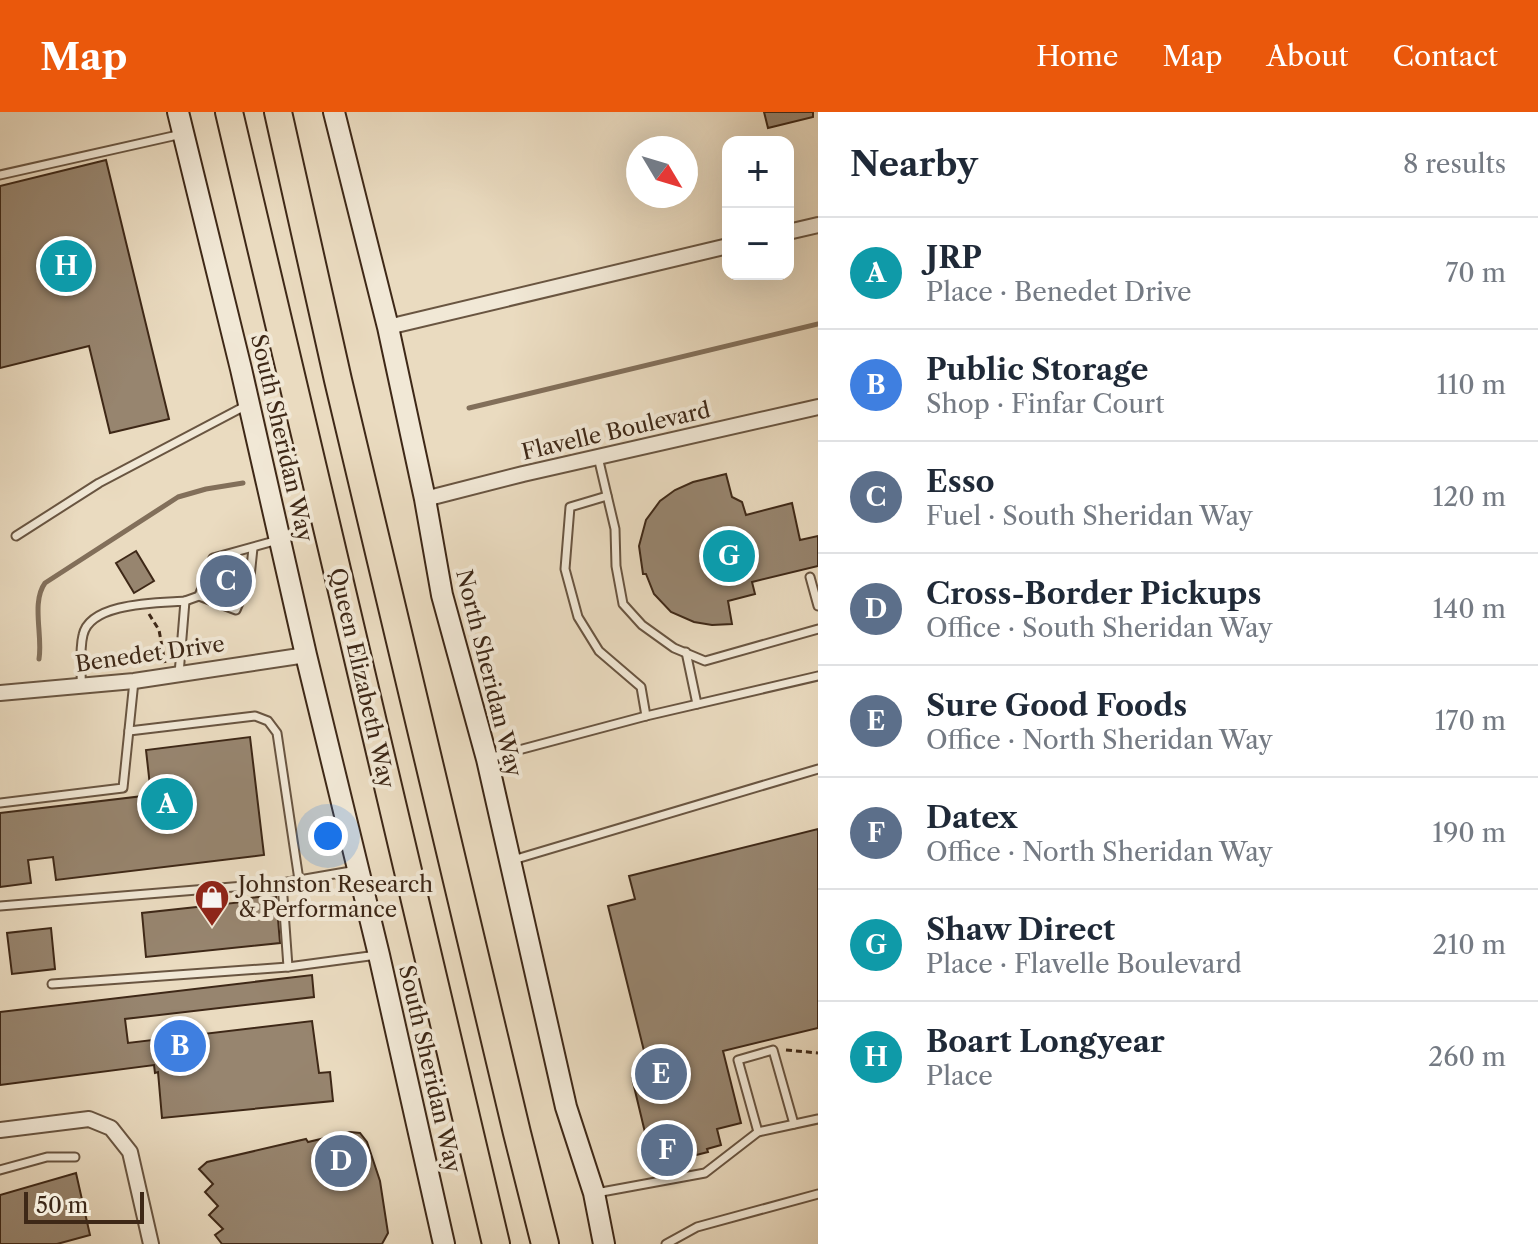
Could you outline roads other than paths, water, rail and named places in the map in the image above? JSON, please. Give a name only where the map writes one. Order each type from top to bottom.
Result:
[{"type":"highway","name":"Queen Elizabeth Way","points":[[229,112],[496,1244]]},
{"type":"highway","name":"Queen Elizabeth Way","points":[[278,112],[341,396],[545,1244]]},
{"type":"street","name":"South Sheridan Way","points":[[178,112],[379,955],[444,1244]]},
{"type":"street","name":"North Sheridan Way","points":[[334,112],[388,327],[442,595],[487,759],[566,1107],[594,1193],[604,1244]]},
{"type":"street","points":[[794,231],[818,225]]},
{"type":"street","points":[[388,327],[722,247]]},
{"type":"street","name":"Flavelle Boulevard","points":[[425,499],[818,407]]},
{"type":"street","name":"Benedet Drive","points":[[0,693],[134,681],[306,655]]},
{"type":"street","points":[[0,1130],[89,1119],[111,1128],[130,1152],[151,1244]]},
{"type":"lane","points":[[0,175],[184,134]]},
{"type":"lane","points":[[16,536],[99,483],[249,404]]},
{"type":"lane","points":[[598,457],[615,529],[616,566],[623,604],[642,625],[674,648],[705,661],[818,629]]},
{"type":"lane","points":[[607,496],[570,507],[565,569],[578,617],[599,651],[641,687],[646,716]]},
{"type":"lane","points":[[199,596],[213,558],[280,540]]},
{"type":"lane","points":[[81,686],[82,637],[85,627],[94,618],[106,611],[185,601],[199,596],[236,610],[250,577],[253,548]]},
{"type":"lane","points":[[229,572],[237,553]]},
{"type":"lane","points":[[810,577],[818,606]]},
{"type":"lane","points":[[216,602],[220,592]]},
{"type":"lane","points":[[173,675],[185,601]]},
{"type":"lane","points":[[686,652],[697,704]]},
{"type":"lane","points":[[487,759],[646,716],[818,676]]},
{"type":"lane","points":[[0,803],[123,788],[134,681]]},
{"type":"lane","points":[[129,731],[255,716],[268,721],[277,733],[299,880]]},
{"type":"lane","points":[[511,860],[818,769]]},
{"type":"lane","points":[[0,906],[282,883],[359,870]]},
{"type":"lane","points":[[282,883],[288,967]]},
{"type":"lane","points":[[52,984],[288,967],[379,955]]},
{"type":"lane","points":[[758,1132],[738,1060],[773,1050],[794,1124]]},
{"type":"lane","points":[[594,1193],[705,1173],[758,1132],[818,1119]]},
{"type":"lane","points":[[0,1170],[47,1157],[75,1157]]},
{"type":"lane","points":[[666,1244],[697,1227],[818,1194]]},
{"type":"waterway","points":[[469,408],[818,324]]},
{"type":"waterway","points":[[39,659],[38,609],[45,583],[178,497],[243,483]]},
{"type":"place","name":"Boart Longyear","points":[[66,266]]},
{"type":"place","name":"Shaw Direct","points":[[729,556]]},
{"type":"place","name":"Esso","points":[[226,581]]},
{"type":"place","name":"JRP","points":[[167,804]]},
{"type":"place","name":"Johnston Research & Performance","points":[[212,928]]},
{"type":"place","name":"Public Storage","points":[[180,1046]]},
{"type":"place","name":"Sure Good Foods","points":[[661,1074]]},
{"type":"place","name":"Datex","points":[[667,1150]]},
{"type":"place","name":"Cross-Border Pickups","points":[[341,1161]]}]
